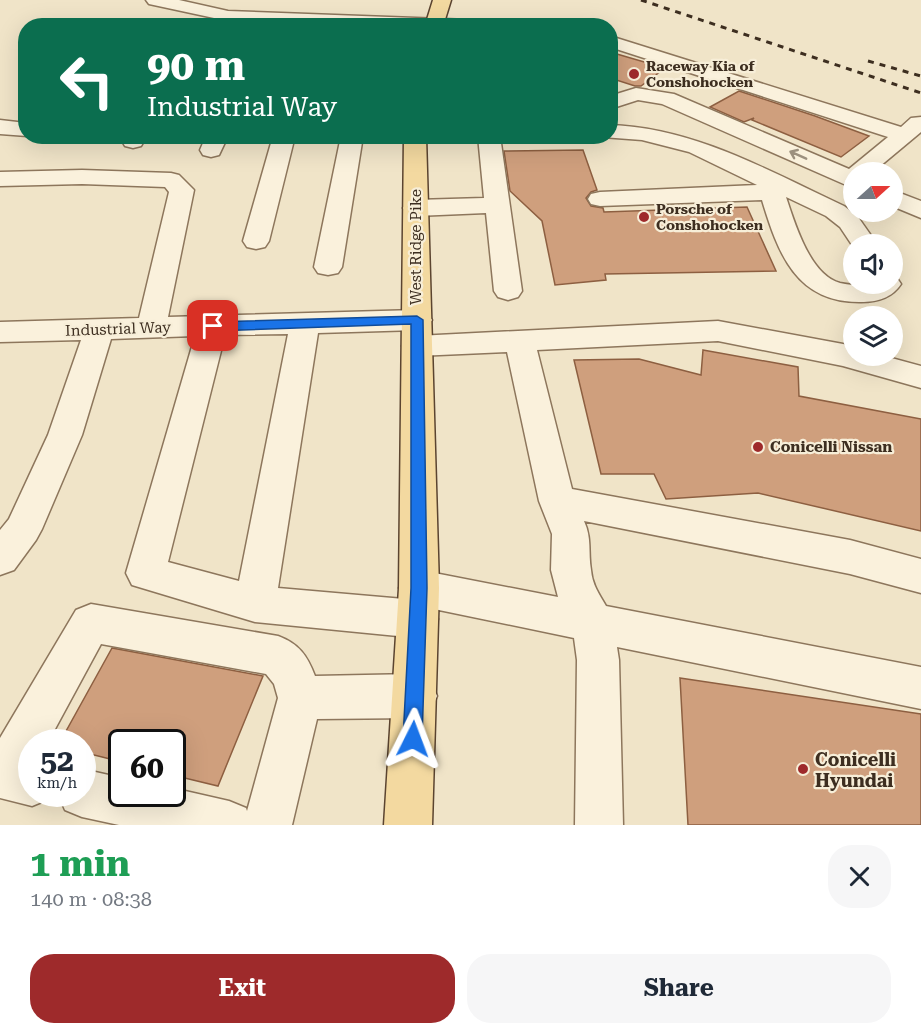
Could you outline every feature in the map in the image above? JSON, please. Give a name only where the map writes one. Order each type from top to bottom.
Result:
[{"type":"main road","points":[[436,18],[442,0]]},
{"type":"main road","name":"West Ridge Pike","points":[[408,825],[419,603],[415,144]]},
{"type":"street","points":[[155,0],[215,17],[289,18],[388,13],[409,18]]},
{"type":"street","points":[[215,17],[241,0]]},
{"type":"street","points":[[289,18],[294,5],[300,0]]},
{"type":"street","points":[[618,44],[710,73],[912,130]]},
{"type":"street","points":[[667,98],[710,73]]},
{"type":"street","points":[[618,100],[636,94],[667,98],[843,172]]},
{"type":"street","points":[[0,127],[18,129]]},
{"type":"street","points":[[873,162],[912,130]]},
{"type":"street","points":[[618,132],[642,133],[698,147],[770,186],[835,211],[849,222],[857,234]]},
{"type":"street","points":[[256,241],[282,144]]},
{"type":"street","points":[[328,267],[351,144]]},
{"type":"street","points":[[490,144],[508,291]]},
{"type":"street","points":[[0,179],[82,177],[171,180],[182,190],[151,328]]},
{"type":"street","points":[[600,199],[770,186]]},
{"type":"street","points":[[770,186],[788,238],[804,270],[831,290],[843,292]]},
{"type":"street","points":[[903,202],[921,210]]},
{"type":"street","points":[[416,208],[496,205]]},
{"type":"street","points":[[255,604],[305,324]]},
{"type":"street","name":"Industrial Way","points":[[0,332],[305,324],[520,341],[718,331],[843,355],[921,376]]},
{"type":"street","points":[[213,326],[146,573],[255,604],[419,603],[592,621],[921,688]]},
{"type":"street","points":[[0,558],[23,529],[65,435],[99,330]]},
{"type":"street","points":[[520,341],[557,501],[571,534],[571,570],[576,593],[592,621],[598,660],[599,825]]},
{"type":"street","points":[[557,501],[850,557],[921,576]]},
{"type":"street","points":[[12,781],[91,623],[278,656],[293,674],[300,698],[268,825]]},
{"type":"street","points":[[300,698],[415,696]]},
{"type":"street","points":[[96,796],[228,825]]},
{"type":"building","name":"Raceway Kia of Conshohocken","points":[[618,54],[665,68],[641,86],[618,81]]},
{"type":"building","points":[[739,91],[869,136],[841,157],[752,120],[754,118],[744,122],[710,107]]},
{"type":"building","name":"Porsche of Conshohocken","points":[[583,150],[597,190],[591,192],[586,198],[591,206],[603,208],[604,212],[747,207],[776,271],[605,274],[606,280],[555,285],[542,221],[510,191],[504,151]]},
{"type":"building","name":"Conicelli Nissan","points":[[703,350],[798,367],[799,396],[921,419],[921,531],[758,493],[666,499],[654,474],[601,474],[574,360],[639,359],[701,375]]},
{"type":"building","points":[[112,648],[263,676],[218,786],[186,778],[186,729],[108,729],[108,758],[96,756],[96,729],[67,729]]},
{"type":"building","name":"Conicelli Hyundai","points":[[680,678],[921,714],[921,825],[688,825]]},
{"type":"railway","points":[[641,0],[921,93]]},
{"type":"railway","points":[[868,61],[921,76]]},
{"type":"place","name":"Raceway Kia of Conshohocken","points":[[634,74]]},
{"type":"place","name":"Porsche of Conshohocken","points":[[644,217]]},
{"type":"place","name":"Conicelli Nissan","points":[[758,447]]},
{"type":"place","name":"Conicelli Hyundai","points":[[803,769]]},
{"type":"route","points":[[213,326],[417,320],[419,588],[413,739]]}]
